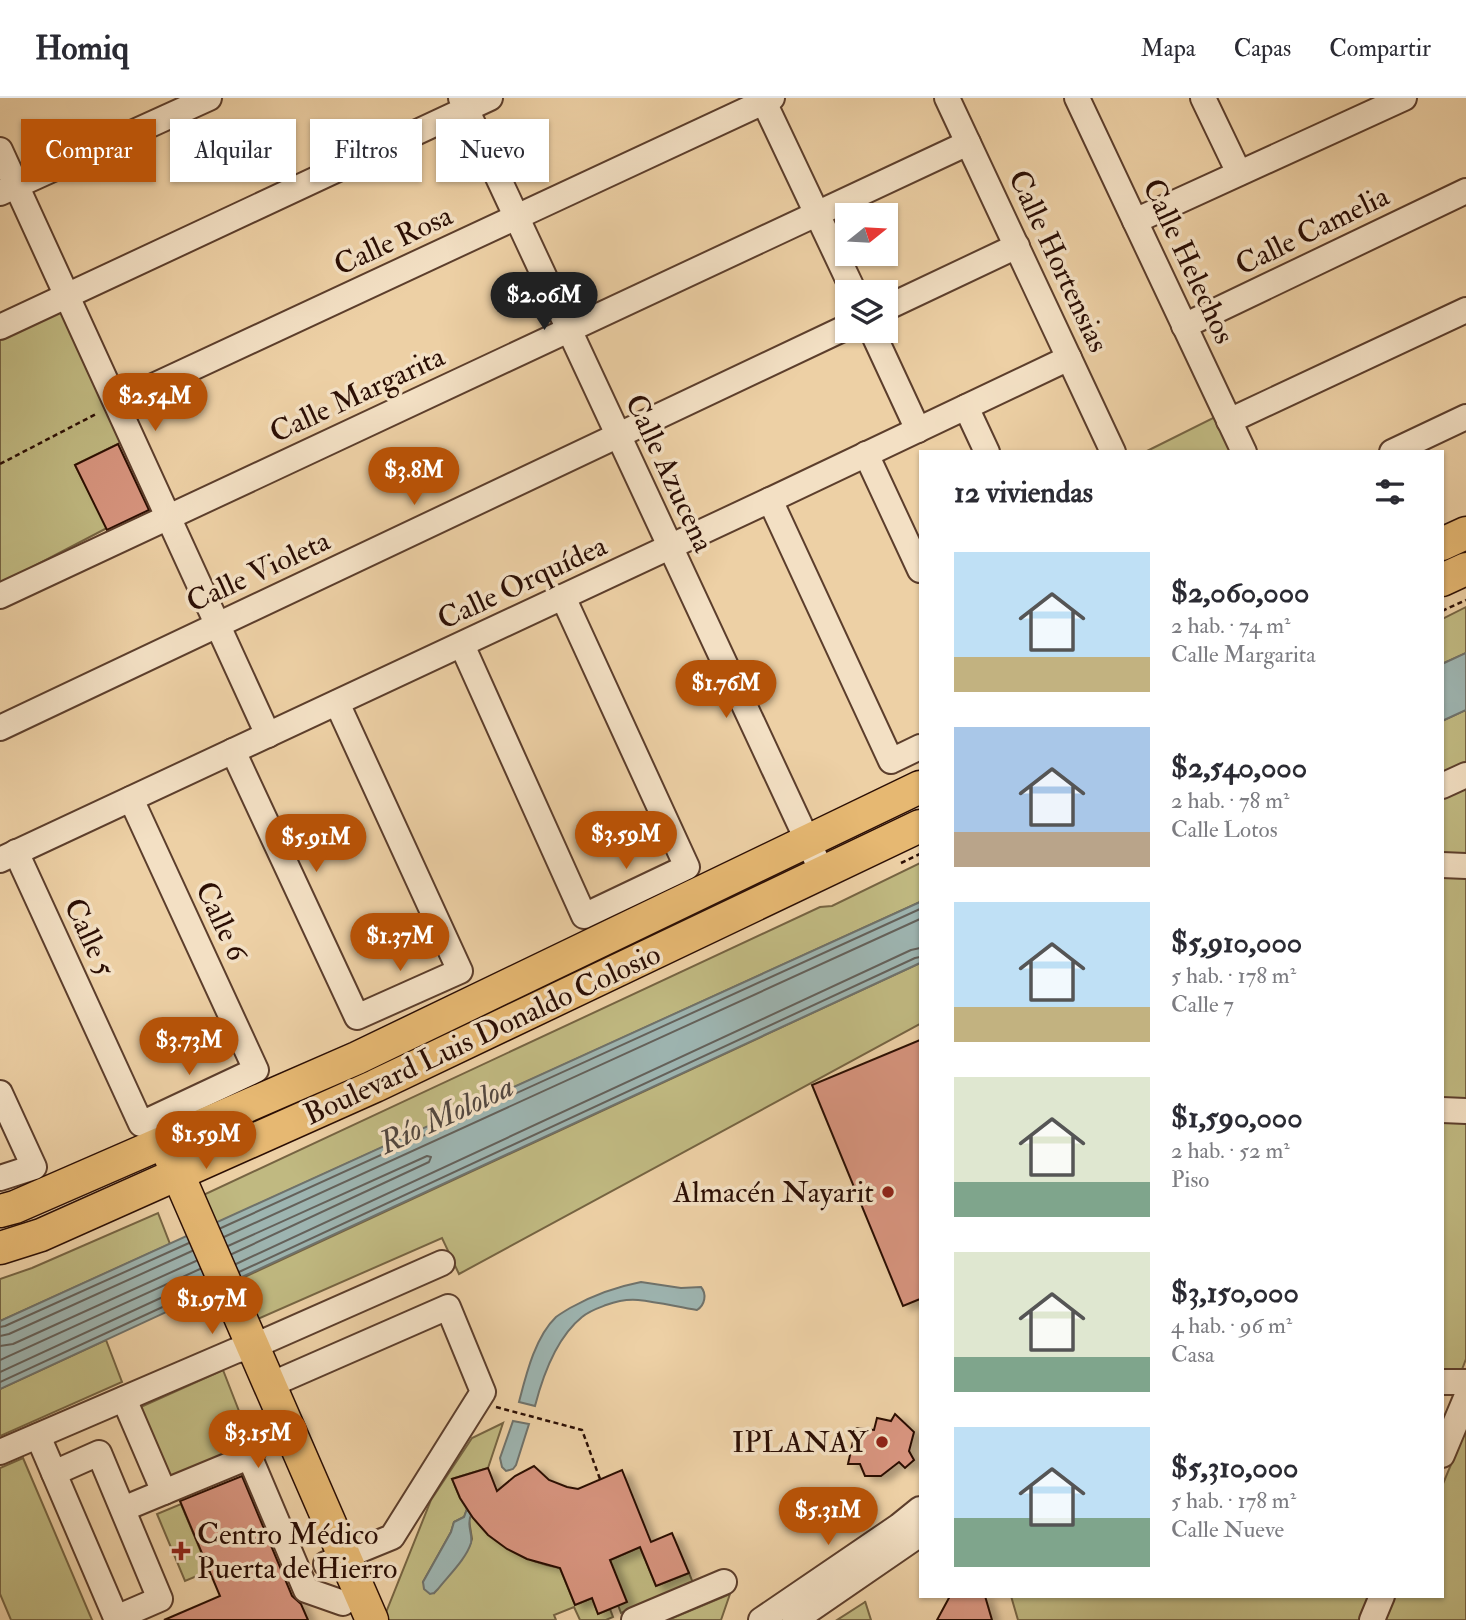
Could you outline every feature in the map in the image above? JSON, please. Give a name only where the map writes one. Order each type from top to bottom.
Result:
[{"type":"main road","points":[[1444,543],[1466,533]]},
{"type":"main road","points":[[1444,579],[1466,569]]},
{"type":"main road","name":"Boulevard Luis Donaldo Colosio","points":[[0,1211],[151,1139],[357,1058],[919,787]]},
{"type":"main road","name":"Boulevard Luis Donaldo Colosio","points":[[0,1248],[41,1235],[387,1081],[919,826]]},
{"type":"main road","points":[[151,1139],[245,1349],[266,1424],[335,1560],[372,1620]]},
{"type":"main road","points":[[245,1349],[270,1385],[335,1560],[347,1611]]},
{"type":"street","points":[[8,189],[209,98]]},
{"type":"street","points":[[0,327],[463,104],[490,98]]},
{"type":"street","name":"Calle Hortensias","points":[[947,98],[1112,450]]},
{"type":"street","name":"Calle Helechos","points":[[1077,98],[1243,450]]},
{"type":"street","points":[[1203,98],[1239,173]]},
{"type":"street","points":[[1135,221],[1404,98]]},
{"type":"street","points":[[768,100],[847,280]]},
{"type":"street","name":"Calle Rosa","points":[[117,403],[768,100]]},
{"type":"street","name":"Calle Azucena","points":[[463,104],[823,874]]},
{"type":"street","name":"Calle Margarita","points":[[0,596],[968,143]]},
{"type":"street","points":[[0,150],[8,189],[66,296],[117,403],[268,735]]},
{"type":"street","name":"Calle Camelia","points":[[1184,326],[1466,191]]},
{"type":"street","points":[[898,303],[1017,246]]},
{"type":"street","points":[[1229,421],[1466,310]]},
{"type":"street","name":"Calle Violeta","points":[[0,728],[835,333]]},
{"type":"street","points":[[878,343],[919,430]]},
{"type":"street","name":"Calle Orquídea","points":[[8,856],[1069,358]]},
{"type":"street","points":[[966,407],[986,450]]},
{"type":"street","points":[[1396,450],[1466,417]]},
{"type":"street","points":[[866,454],[919,568]]},
{"type":"street","points":[[770,500],[891,761],[919,747]]},
{"type":"street","points":[[462,645],[584,916],[687,867],[563,597]]},
{"type":"street","points":[[233,751],[357,1017],[460,971],[337,703]]},
{"type":"street","points":[[1444,785],[1466,775]]},
{"type":"street","name":"Calle 6","points":[[131,799],[256,1070],[151,1139]]},
{"type":"street","name":"Calle 5","points":[[8,856],[151,1139]]},
{"type":"street","points":[[1444,865],[1466,866]]},
{"type":"street","points":[[0,1093],[34,1167],[0,1178]]},
{"type":"street","points":[[1444,1110],[1466,1111]]},
{"type":"street","points":[[0,1452],[442,1263]]},
{"type":"street","points":[[270,1385],[448,1307],[483,1392],[392,1537],[335,1560]]},
{"type":"street","points":[[1444,1381],[1466,1382]]},
{"type":"street","points":[[1444,1450],[1466,1398]]},
{"type":"street","points":[[124,1399],[163,1492]]},
{"type":"street","points":[[68,1423],[83,1460]]},
{"type":"street","points":[[266,1424],[250,1458],[306,1590],[347,1611]]},
{"type":"street","points":[[38,1436],[117,1619],[147,1613],[160,1599],[99,1453],[54,1473]]},
{"type":"street","points":[[123,1509],[251,1456]]},
{"type":"street","points":[[761,1620],[919,1510]]},
{"type":"street","points":[[795,1620],[919,1535]]},
{"type":"street","points":[[634,1620],[724,1583]]},
{"type":"street","points":[[1372,1620],[1381,1598]]},
{"type":"path","points":[[0,464],[117,403]]},
{"type":"path","points":[[1444,610],[1466,600]]},
{"type":"path","points":[[476,1402],[582,1430],[600,1479]]},
{"type":"shaded area","points":[[61,307],[124,441],[75,465],[107,528],[0,584],[0,339]]},
{"type":"shaded area","points":[[1225,412],[1243,450],[1149,450]]},
{"type":"shaded area","points":[[1466,607],[1466,653],[1444,663],[1444,618]]},
{"type":"shaded area","points":[[1466,710],[1466,765],[1444,775],[1444,720]]},
{"type":"shaded area","points":[[1466,786],[1466,854],[1444,853],[1444,795]]},
{"type":"shaded area","points":[[919,863],[919,902],[210,1226],[199,1197],[820,907],[832,906]]},
{"type":"shaded area","points":[[1444,877],[1466,878],[1466,1099],[1444,1098]]},
{"type":"shaded area","points":[[919,963],[919,1025],[459,1274],[442,1238],[253,1321],[236,1281]]},
{"type":"shaded area","points":[[1444,1123],[1466,1123],[1466,1359],[1461,1372],[1444,1371]]},
{"type":"shaded area","points":[[158,1213],[170,1244],[0,1321],[0,1279],[32,1268]]},
{"type":"shaded area","points":[[106,1340],[122,1382],[0,1436],[0,1389]]},
{"type":"shaded area","points":[[223,1370],[246,1429],[241,1449],[165,1482],[134,1410]]},
{"type":"shaded area","points":[[503,1423],[488,1468],[452,1479],[467,1509],[464,1517],[454,1522],[423,1582],[434,1593],[460,1561],[472,1539],[469,1520],[471,1515],[489,1535],[511,1550],[534,1561],[560,1568],[575,1605],[592,1598],[598,1614],[610,1609],[613,1617],[606,1620],[580,1620],[574,1607],[554,1615],[556,1620],[387,1620],[385,1615],[431,1500],[472,1438]]},
{"type":"shaded area","points":[[1466,1429],[1466,1620],[1385,1620],[1394,1598],[1444,1598],[1444,1481]]},
{"type":"shaded area","points":[[23,1458],[92,1620],[11,1620],[0,1594],[0,1468]]},
{"type":"shaded area","points":[[181,1504],[209,1571],[185,1581],[157,1514]]},
{"type":"shaded area","points":[[640,1547],[656,1586],[689,1573],[693,1583],[621,1613],[610,1560]]},
{"type":"shaded area","points":[[730,1594],[721,1620],[668,1620]]},
{"type":"shaded area","points":[[1012,1598],[1369,1598],[1359,1620],[1018,1620]]},
{"type":"shaded area","points":[[865,1602],[871,1620],[837,1620]]},
{"type":"water","points":[[1466,653],[1466,710],[1444,720],[1444,663]]},
{"type":"water","points":[[919,902],[919,963],[0,1389],[0,1321]]},
{"type":"water","points":[[641,1282],[681,1288],[701,1287],[704,1293],[703,1302],[697,1310],[626,1300],[591,1311],[573,1326],[558,1346],[535,1406],[519,1402],[537,1346],[556,1317],[596,1295]]},
{"type":"water","points":[[513,1421],[529,1424],[516,1465],[506,1471],[500,1458]]},
{"type":"water","points":[[467,1509],[471,1515],[469,1549],[438,1589],[430,1594],[424,1589],[423,1582],[454,1522],[464,1517]]},
{"type":"building","points":[[118,444],[149,510],[107,530],[75,465]]},
{"type":"building","name":"Almacén Nayarit","points":[[919,1040],[919,1299],[903,1306],[812,1085]]},
{"type":"building","name":"IPLANAY","points":[[895,1414],[914,1432],[909,1451],[914,1460],[905,1468],[899,1462],[881,1476],[865,1476],[860,1464],[848,1464],[856,1428],[874,1430],[877,1418],[891,1421]]},
{"type":"building","points":[[534,1466],[549,1480],[578,1489],[622,1470],[651,1542],[672,1533],[689,1573],[656,1586],[640,1547],[610,1560],[627,1602],[598,1614],[592,1598],[575,1605],[560,1568],[527,1559],[488,1535],[460,1498],[452,1479],[488,1468],[497,1491],[515,1476]]},
{"type":"building","points":[[242,1476],[292,1596],[301,1604],[308,1620],[164,1620],[220,1596],[180,1501]]},
{"type":"building","points":[[949,1598],[986,1598],[992,1620],[937,1620]]},
{"type":"place","name":"Almacén Nayarit","points":[[888,1192]]},
{"type":"place","name":"IPLANAY","points":[[882,1442]]},
{"type":"place","name":"Centro Médico Puerta de Hierro","points":[[181,1551]]},
{"type":"water label","name":"Río Mololoa","points":[[446,1114]]}]
